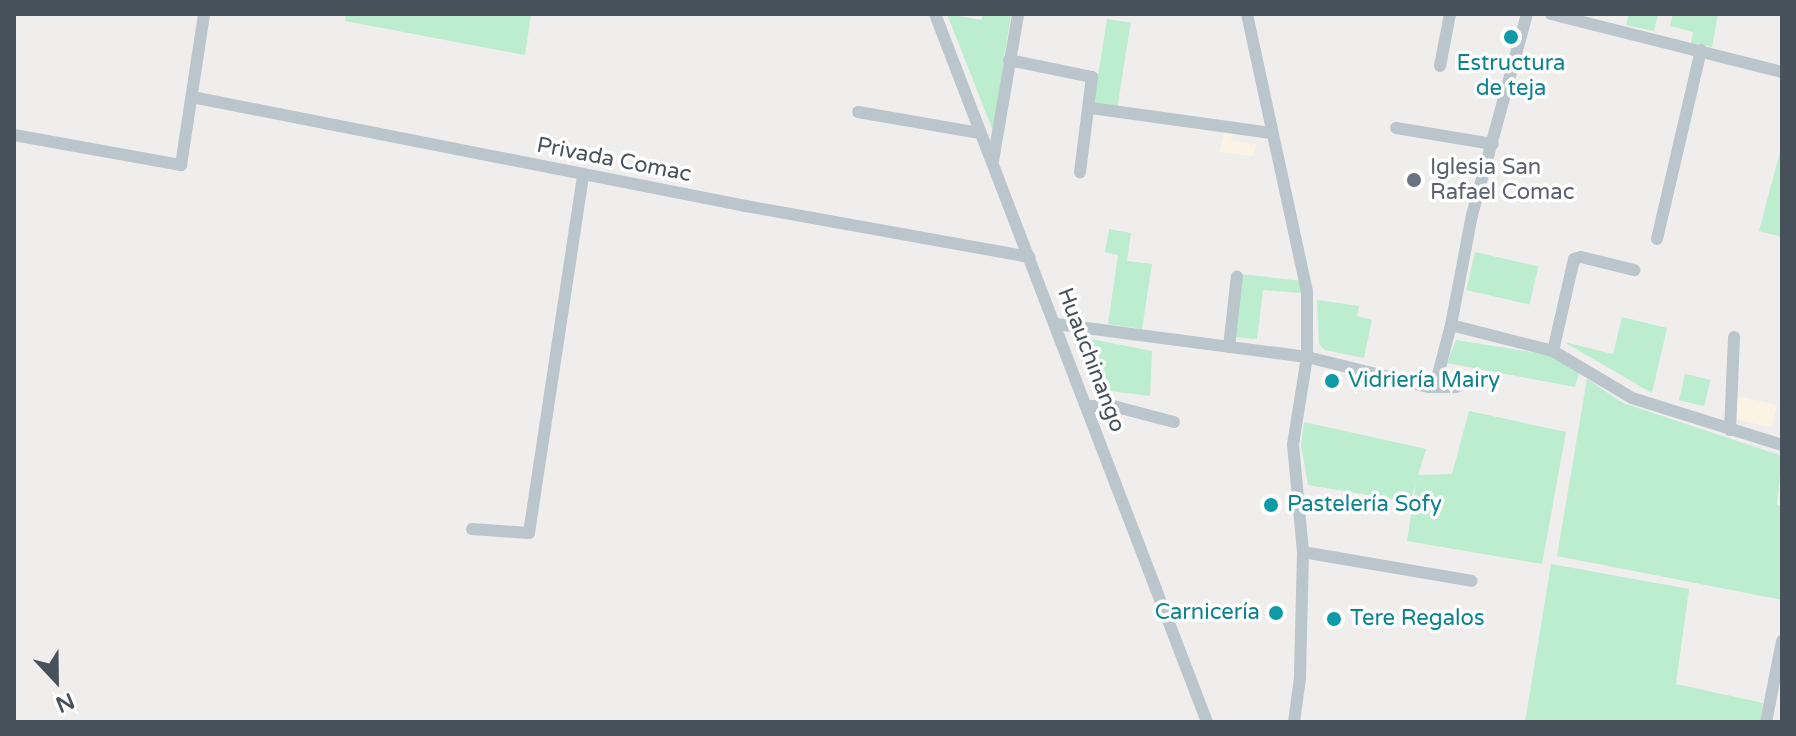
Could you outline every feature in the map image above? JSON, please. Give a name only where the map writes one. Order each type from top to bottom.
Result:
[{"type":"street","points":[[14,135],[181,165],[204,14]]},
{"type":"street","name":"Huauchinango","points":[[935,14],[1207,722]]},
{"type":"street","points":[[992,163],[1018,14]]},
{"type":"street","points":[[1247,14],[1307,291],[1307,357],[1293,444],[1303,552],[1300,678],[1294,722]]},
{"type":"street","points":[[1440,66],[1450,14]]},
{"type":"street","points":[[1435,386],[1451,325],[1472,215],[1527,14]]},
{"type":"street","points":[[1551,14],[1782,72]]},
{"type":"street","points":[[1618,30],[1621,14]]},
{"type":"street","points":[[1657,239],[1701,50]]},
{"type":"street","points":[[1009,60],[1092,77],[1091,108],[1080,172]]},
{"type":"street","name":"Privada Comac","points":[[192,97],[583,175],[1029,257]]},
{"type":"street","points":[[1091,108],[1271,133]]},
{"type":"street","points":[[858,112],[980,133]]},
{"type":"street","points":[[1396,128],[1493,144]]},
{"type":"street","points":[[472,529],[529,533],[583,175]]},
{"type":"street","points":[[1553,351],[1574,259],[1581,257],[1634,270]]},
{"type":"street","points":[[1229,347],[1237,276]]},
{"type":"street","points":[[1056,324],[1307,357],[1435,386],[1456,387]]},
{"type":"street","points":[[1451,325],[1553,351],[1632,398],[1782,445]]},
{"type":"street","points":[[1730,430],[1734,337]]},
{"type":"street","points":[[1087,406],[1113,406],[1174,422]]},
{"type":"street","points":[[1303,552],[1472,581]]},
{"type":"street","points":[[1766,722],[1782,641]]},
{"type":"shaded area","points":[[1224,131],[1232,132],[1231,141],[1256,144],[1254,156],[1220,152]]},
{"type":"shaded area","points":[[1738,396],[1777,405],[1772,427],[1733,418]]},
{"type":"green space","points":[[346,14],[531,14],[525,55],[345,21]]},
{"type":"green space","points":[[947,14],[981,20],[983,14],[1011,14],[993,131]]},
{"type":"green space","points":[[1629,14],[1658,14],[1654,31],[1626,25]]},
{"type":"green space","points":[[1673,14],[1718,14],[1712,47],[1691,43],[1693,32],[1670,26]]},
{"type":"green space","points":[[1107,19],[1131,23],[1117,110],[1093,106]]},
{"type":"green space","points":[[1782,144],[1782,237],[1759,231]]},
{"type":"green space","points":[[1109,229],[1131,233],[1127,261],[1152,264],[1142,329],[1108,324],[1118,255],[1105,252]]},
{"type":"green space","points":[[1475,252],[1538,267],[1530,305],[1466,290]]},
{"type":"green space","points":[[1240,274],[1302,281],[1301,293],[1263,290],[1257,339],[1234,337]]},
{"type":"green space","points":[[1317,300],[1359,306],[1357,316],[1372,320],[1364,358],[1325,350],[1319,344]]},
{"type":"green space","points":[[1622,317],[1667,328],[1652,393],[1564,342],[1613,354]]},
{"type":"green space","points":[[1071,335],[1152,351],[1150,396],[1094,389]]},
{"type":"green space","points":[[1456,340],[1549,355],[1579,372],[1575,387],[1447,363]]},
{"type":"green space","points":[[1685,374],[1710,380],[1704,406],[1679,400]]},
{"type":"green space","points":[[1587,379],[1623,403],[1782,456],[1777,505],[1782,506],[1782,600],[1557,556]]},
{"type":"green space","points":[[1469,411],[1566,432],[1542,564],[1407,541],[1416,484],[1410,502],[1308,485],[1301,445],[1304,422],[1426,449],[1418,475],[1452,474]]},
{"type":"green space","points":[[1551,564],[1689,589],[1676,684],[1763,703],[1760,722],[1525,722]]},
{"type":"place","name":"Estructura de teja","points":[[1511,37]]},
{"type":"place","name":"Iglesia San Rafael Comac","points":[[1414,180]]},
{"type":"place","name":"Vidriería Mairy","points":[[1332,381]]},
{"type":"place","name":"Pastelería Sofy","points":[[1271,505]]},
{"type":"place","name":"Carnicería","points":[[1276,613]]},
{"type":"place","name":"Tere Regalos","points":[[1334,619]]}]
